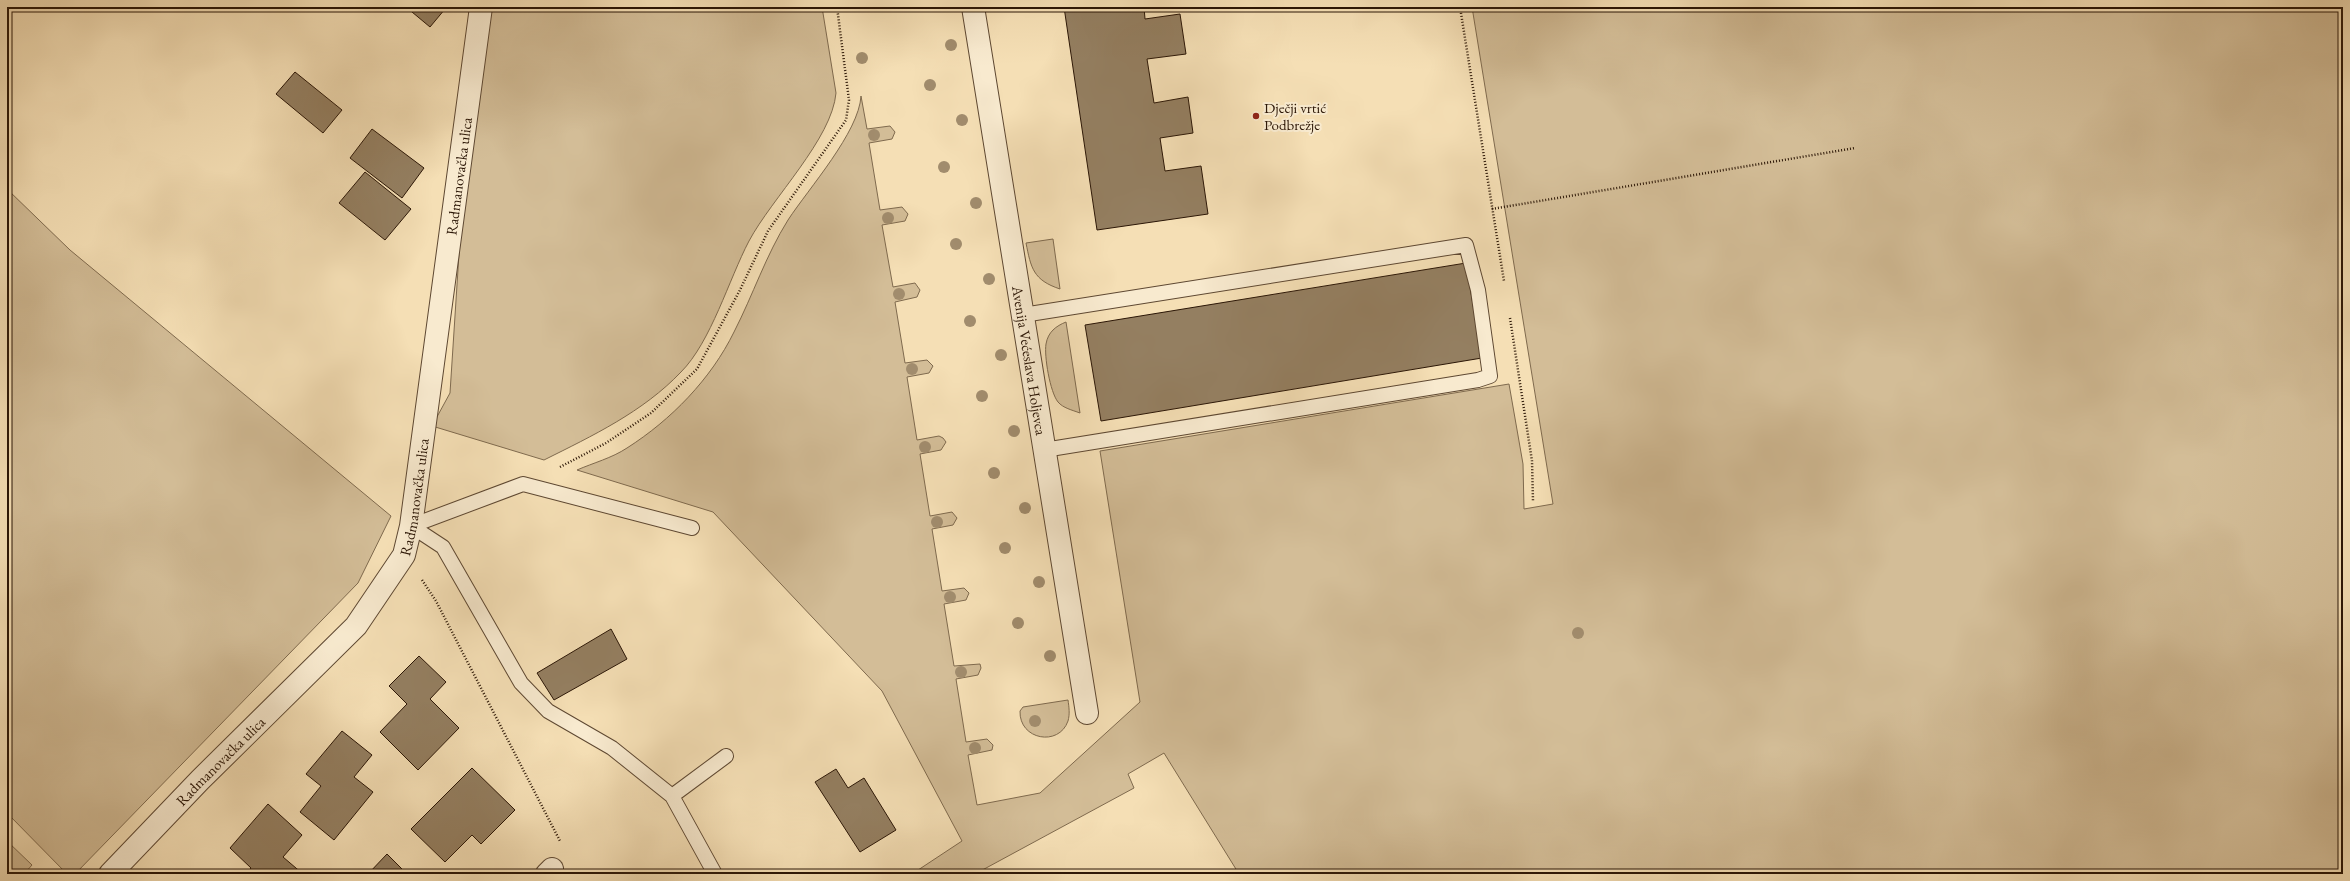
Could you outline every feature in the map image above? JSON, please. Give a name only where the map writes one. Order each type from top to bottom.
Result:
[{"type":"street","name":"Radmanovačka ulica","points":[[110,874],[200,780],[356,626],[404,555],[411,526],[481,7]]},
{"type":"street","name":"Avenija Većeslava Holjevca","points":[[973,7],[1087,713]]},
{"type":"lane","points":[[1023,315],[1466,245],[1478,290],[1490,376],[1478,380],[1044,450]]},
{"type":"lane","points":[[411,526],[523,484],[692,528]]},
{"type":"lane","points":[[411,526],[443,547],[521,683],[548,711],[612,748],[672,796],[715,874]]},
{"type":"lane","points":[[672,796],[726,756]]},
{"type":"path","points":[[523,484],[606,443],[651,413],[697,369],[740,290],[768,231],[846,120],[849,100],[836,7]]},
{"type":"path","points":[[1460,7],[1505,289]]},
{"type":"path","points":[[1492,209],[1855,148]]},
{"type":"path","points":[[1509,312],[1532,460],[1533,501]]},
{"type":"path","points":[[404,555],[436,601],[566,852],[549,871]]},
{"type":"shaded area","points":[[492,7],[822,7],[836,93],[832,111],[824,129],[813,149],[759,224],[749,241],[719,310],[692,359],[666,386],[634,411],[598,432],[544,460],[432,426],[450,393],[466,146]]},
{"type":"shaded area","points":[[1472,7],[2343,7],[2343,874],[1239,874],[1164,753],[1128,774],[1134,788],[975,874],[912,874],[962,841],[882,691],[713,512],[577,470],[615,455],[643,437],[659,425],[702,382],[725,349],[734,332],[780,233],[843,143],[852,126],[861,96],[867,129],[890,126],[895,132],[892,139],[869,143],[880,210],[902,207],[908,214],[905,221],[882,225],[893,287],[915,283],[920,290],[917,297],[895,302],[905,363],[927,360],[933,366],[929,373],[907,377],[917,440],[939,436],[946,442],[941,450],[920,454],[930,516],[952,512],[957,518],[953,525],[932,529],[942,591],[964,588],[969,593],[966,600],[944,604],[954,666],[980,664],[981,668],[978,675],[956,679],[966,742],[987,739],[993,745],[992,750],[968,755],[977,805],[1040,793],[1140,702],[1100,451],[1509,384],[1523,464],[1524,509],[1553,504]]},
{"type":"shaded area","points":[[7,189],[70,250],[391,516],[358,583],[75,874],[67,874],[7,813]]},
{"type":"shaded area","points":[[1053,239],[1060,289],[1044,282],[1035,272],[1026,243]]},
{"type":"shaded area","points":[[1066,322],[1080,413],[1065,407],[1058,402],[1052,390],[1047,365],[1047,340],[1051,333],[1059,325]]},
{"type":"shaded area","points":[[1068,700],[1068,721],[1063,729],[1057,734],[1049,737],[1040,737],[1032,734],[1021,721],[1020,711],[1023,707]]},
{"type":"shaded area","points":[[7,841],[32,865],[24,874],[7,874]]},
{"type":"building","points":[[406,7],[443,7],[445,9],[430,27]]},
{"type":"building","points":[[1064,7],[1144,7],[1145,19],[1180,14],[1186,54],[1147,59],[1154,103],[1188,97],[1193,133],[1160,138],[1165,171],[1201,166],[1208,214],[1097,230]]},
{"type":"building","points":[[295,72],[342,110],[323,133],[276,94]]},
{"type":"building","points":[[372,129],[424,168],[402,198],[350,158]]},
{"type":"building","points":[[365,172],[411,209],[385,240],[339,203]]},
{"type":"building","points":[[1466,263],[1482,358],[1101,421],[1085,325]]},
{"type":"building","points":[[611,629],[627,659],[554,700],[537,673]]},
{"type":"building","points":[[419,656],[446,682],[430,699],[459,728],[418,770],[380,732],[407,704],[389,686]]},
{"type":"building","points":[[342,731],[372,755],[354,777],[373,792],[334,840],[300,812],[321,786],[306,774]]},
{"type":"building","points":[[472,768],[515,810],[481,844],[472,835],[445,862],[411,829]]},
{"type":"building","points":[[836,769],[848,788],[864,778],[896,830],[860,852],[815,782]]},
{"type":"building","points":[[268,804],[302,835],[283,857],[303,874],[246,874],[251,868],[230,848]]},
{"type":"building","points":[[387,854],[407,874],[368,874]]},
{"type":"place","name":"Dječji vrtić Podbrežje","points":[[1256,116]]}]
